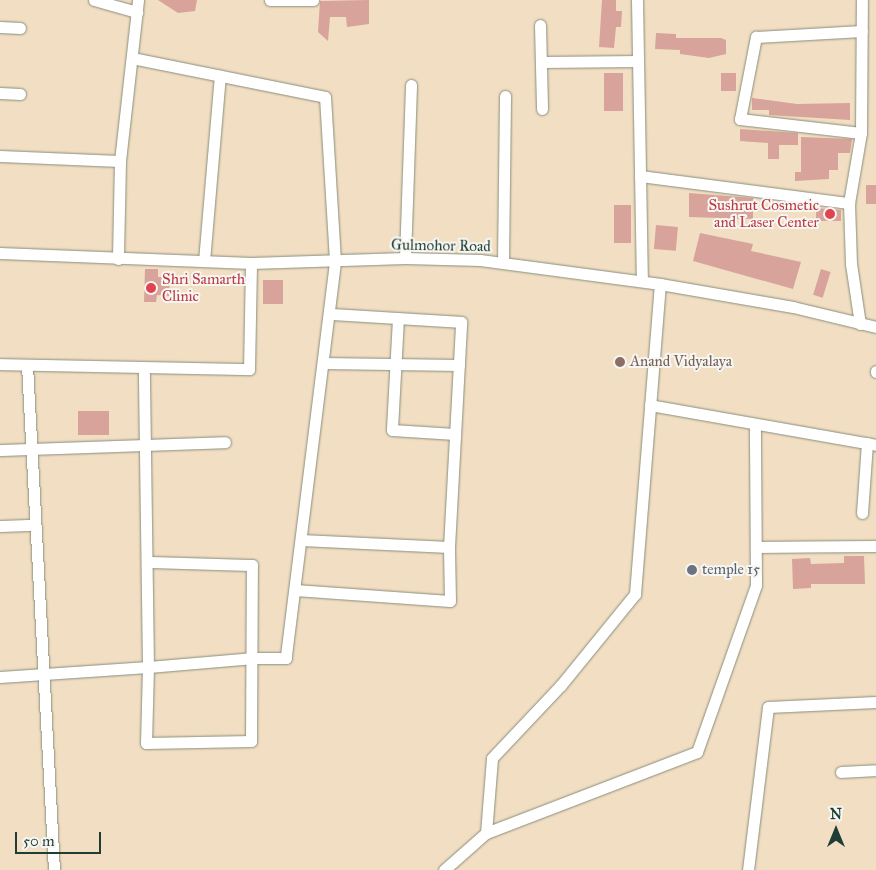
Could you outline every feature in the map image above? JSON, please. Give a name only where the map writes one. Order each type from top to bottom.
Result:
[{"type":"street","points":[[94,0],[137,6],[120,161],[118,259]]},
{"type":"street","points":[[270,0],[313,0]]},
{"type":"street","points":[[637,0],[642,281]]},
{"type":"street","points":[[860,324],[851,264],[849,203],[861,133],[862,0]]},
{"type":"street","points":[[540,25],[543,62],[542,109]]},
{"type":"street","points":[[0,27],[20,28]]},
{"type":"street","points":[[861,133],[740,119],[756,37],[862,30]]},
{"type":"street","points":[[0,677],[254,658],[286,658],[335,262],[325,98],[132,58]]},
{"type":"street","points":[[543,62],[638,61]]},
{"type":"street","points":[[204,261],[220,76]]},
{"type":"street","points":[[405,258],[411,85]]},
{"type":"street","points":[[0,93],[20,94]]},
{"type":"street","points":[[503,262],[505,96]]},
{"type":"street","points":[[0,156],[120,161]]},
{"type":"street","points":[[640,176],[849,203]]},
{"type":"street","name":"Gulmohor Road","points":[[0,253],[251,263],[335,262],[405,258],[503,262],[642,281],[793,307],[876,327]]},
{"type":"street","points":[[0,364],[249,369],[251,263]]},
{"type":"street","points":[[486,833],[492,758],[561,685],[635,594],[660,284]]},
{"type":"street","points":[[295,590],[450,601],[449,547],[461,322],[329,314]]},
{"type":"street","points":[[398,318],[392,430],[455,434]]},
{"type":"street","points":[[323,364],[459,365]]},
{"type":"street","points":[[27,365],[34,448],[35,524],[45,674],[54,870]]},
{"type":"street","points":[[144,367],[148,562],[146,743],[251,741],[254,658],[252,565],[148,562]]},
{"type":"street","points":[[650,406],[871,444],[862,513]]},
{"type":"street","points":[[444,870],[486,833],[697,752],[756,585],[755,425]]},
{"type":"street","points":[[0,450],[225,442]]},
{"type":"street","points":[[0,526],[35,524]]},
{"type":"street","points":[[301,540],[449,547]]},
{"type":"street","points":[[756,547],[876,546]]},
{"type":"street","points":[[748,870],[768,707],[876,702]]},
{"type":"street","points":[[841,772],[876,770]]},
{"type":"building","points":[[158,0],[197,0],[195,11],[178,13]]},
{"type":"building","points":[[369,0],[369,24],[347,27],[346,17],[330,17],[328,41],[318,32],[320,1]]},
{"type":"building","points":[[602,0],[616,0],[616,11],[622,11],[621,27],[616,27],[614,48],[599,47]]},
{"type":"building","points":[[656,33],[676,34],[676,38],[721,38],[726,40],[726,54],[709,58],[680,54],[680,50],[655,49]]},
{"type":"building","points":[[604,73],[623,73],[623,111],[604,111]]},
{"type":"building","points":[[721,73],[736,73],[736,91],[721,91]]},
{"type":"building","points":[[752,98],[797,104],[850,103],[850,120],[769,115],[769,110],[752,110]]},
{"type":"building","points":[[740,129],[798,133],[798,145],[779,145],[779,159],[768,159],[768,143],[740,141]]},
{"type":"building","points":[[801,137],[852,139],[850,153],[838,153],[838,170],[829,170],[829,179],[795,181],[795,172],[801,172]]},
{"type":"building","points":[[866,185],[876,185],[876,204],[866,204]]},
{"type":"building","points":[[689,193],[753,198],[753,219],[689,217]]},
{"type":"building","points":[[614,205],[631,205],[631,243],[614,243]]},
{"type":"building","points":[[816,208],[841,210],[841,221],[816,221]]},
{"type":"building","points":[[656,225],[678,227],[676,251],[654,249]]},
{"type":"building","points":[[700,233],[753,244],[751,251],[801,262],[793,289],[693,261]]},
{"type":"building","points":[[145,269],[158,269],[158,277],[170,277],[169,296],[157,295],[156,302],[144,302]]},
{"type":"building","points":[[821,269],[831,272],[823,298],[813,295]]},
{"type":"building","points":[[263,280],[283,280],[283,304],[263,304]]},
{"type":"building","points":[[78,411],[109,411],[109,435],[78,435]]},
{"type":"building","points":[[844,556],[864,556],[865,584],[811,584],[811,588],[793,589],[792,559],[810,558],[811,564],[844,563]]},
{"type":"place","name":"Sushrut Cosmetic and Laser Center","points":[[830,214]]},
{"type":"place","name":"Shri Samarth Clinic","points":[[151,288]]},
{"type":"place","name":"Anand Vidyalaya","points":[[620,362]]},
{"type":"place","name":"temple 15","points":[[692,570]]}]
